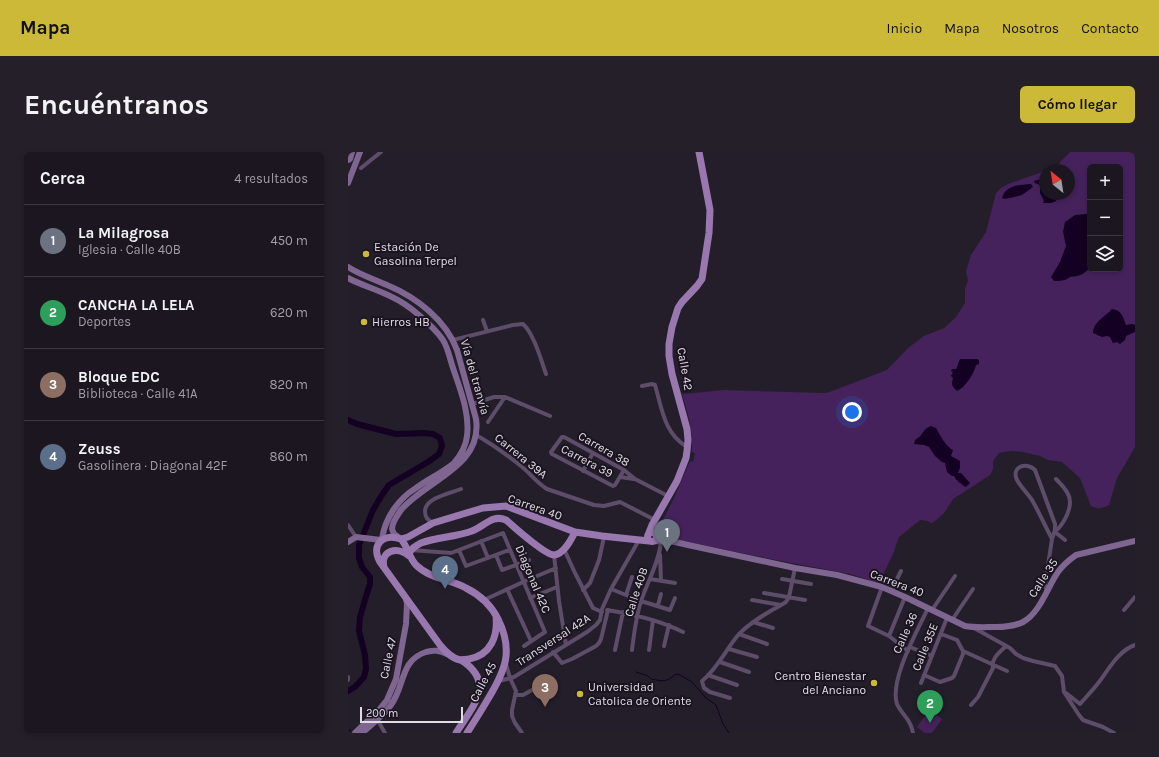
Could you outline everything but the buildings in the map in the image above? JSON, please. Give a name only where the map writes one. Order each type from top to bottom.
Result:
[{"type":"main road","points":[[348,156],[351,152]]},
{"type":"main road","points":[[348,160],[350,159],[351,152]]},
{"type":"main road","points":[[357,152],[354,160],[358,166]]},
{"type":"main road","points":[[348,183],[358,166],[360,152]]},
{"type":"main road","name":"Calle 42","points":[[655,521],[681,471],[688,447],[684,418],[670,365],[669,344],[672,327],[678,308],[698,286],[702,279],[709,233],[710,210],[699,152]]},
{"type":"main road","points":[[348,268],[348,278],[361,274]]},
{"type":"main road","name":"Vía del tranvía","points":[[348,268],[389,285],[411,297],[437,319],[453,340],[457,350],[477,424],[474,443],[466,457],[452,470],[421,492],[397,515],[392,529],[394,534],[401,539]]},
{"type":"main road","name":"Vía del tranvía","points":[[348,278],[389,295],[403,303],[421,316],[437,332],[447,347],[461,394],[466,418],[467,438],[459,456],[439,474],[415,488],[399,503],[388,519],[380,541]]},
{"type":"main road","name":"Carrera 40","points":[[401,539],[408,537],[433,523],[483,508],[506,506],[575,532],[604,536],[651,539],[688,545],[795,568],[837,575],[882,587],[905,596],[965,626],[973,628]]},
{"type":"main road","points":[[410,554],[414,546],[427,541],[471,532],[498,518],[506,520],[540,548],[554,555],[564,549],[575,532]]},
{"type":"main road","points":[[651,539],[655,521]]},
{"type":"main road","points":[[348,542],[356,537],[380,541],[388,537],[395,537],[401,539],[410,554]]},
{"type":"main road","points":[[380,541],[377,551],[378,558],[384,568],[448,654]]},
{"type":"main road","name":"Calle 35","points":[[973,628],[1007,626],[1024,621],[1033,613],[1057,572],[1064,564],[1076,555],[1135,541]]},
{"type":"main road","points":[[384,568],[384,559],[391,551],[402,551],[410,554]]},
{"type":"main road","name":"Calle 45","points":[[410,554],[414,564],[428,574],[464,586],[476,593],[484,600],[496,616],[503,629],[507,653],[506,664],[499,681],[467,733]]},
{"type":"main road","name":"Calle 47","points":[[363,730],[387,700],[396,679],[406,624],[407,604],[405,597]]},
{"type":"main road","points":[[461,660],[480,655],[486,651],[494,641],[497,625],[496,616]]},
{"type":"main road","name":"Calle 47","points":[[355,733],[363,730],[377,720],[391,705],[409,663],[423,653],[433,650],[448,654]]},
{"type":"main road","name":"Calle 45","points":[[448,654],[470,666],[479,682],[480,689],[476,701],[456,733]]},
{"type":"street","points":[[358,166],[381,152]]},
{"type":"street","points":[[483,320],[487,331]]},
{"type":"street","points":[[453,340],[523,324],[532,338],[546,374]]},
{"type":"street","points":[[642,386],[652,384],[655,385],[666,424],[674,436],[688,447]]},
{"type":"street","points":[[472,404],[494,397],[505,397],[550,416]]},
{"type":"street","points":[[488,422],[505,397]]},
{"type":"street","name":"Carrera 39A","points":[[476,435],[487,441],[521,466],[542,486],[554,492],[594,505],[604,506],[620,502],[655,521]]},
{"type":"street","name":"Carrera 38","points":[[552,453],[551,452],[563,437],[624,470],[635,479],[668,496]]},
{"type":"street","name":"Carrera 39","points":[[552,453],[613,486],[620,477]]},
{"type":"street","points":[[583,470],[593,453]]},
{"type":"street","points":[[1047,591],[1045,585],[1055,524],[1035,470],[1025,465],[1020,467],[1016,475],[1018,480],[1034,504],[1052,539]]},
{"type":"street","points":[[620,477],[624,470]]},
{"type":"street","name":"Carrera 38","points":[[620,477],[635,479]]},
{"type":"street","points":[[1055,531],[1066,517],[1070,501],[1068,494],[1056,479]]},
{"type":"street","points":[[433,523],[428,520],[426,516],[426,505],[434,499],[461,489]]},
{"type":"street","points":[[348,525],[356,537]]},
{"type":"street","points":[[1055,531],[1065,540]]},
{"type":"street","name":"Diagonal 42C","points":[[481,541],[502,533],[545,632],[531,641]]},
{"type":"street","points":[[583,590],[590,583],[604,536]]},
{"type":"street","name":"Calle 40B","points":[[632,650],[637,615],[641,601],[660,553],[651,539]]},
{"type":"street","name":"Transversal 42A","points":[[499,681],[517,675],[596,625],[600,620],[611,589],[651,539]]},
{"type":"street","points":[[410,554],[451,553],[481,541],[488,558]]},
{"type":"street","points":[[564,549],[593,608],[602,611],[608,610],[637,615],[669,625],[683,632]]},
{"type":"street","points":[[459,550],[466,566],[510,550]]},
{"type":"street","points":[[660,553],[661,581]]},
{"type":"street","points":[[496,555],[502,570],[529,560]]},
{"type":"street","points":[[554,555],[557,587],[566,645]]},
{"type":"street","points":[[484,600],[556,568]]},
{"type":"street","points":[[730,698],[710,692],[704,688],[702,681],[720,662],[739,634],[753,622],[786,602],[789,597],[795,568]]},
{"type":"street","points":[[890,591],[901,572]]},
{"type":"street","name":"Calle 35E","points":[[930,609],[955,576]]},
{"type":"street","points":[[626,595],[632,578]]},
{"type":"street","points":[[650,579],[674,583]]},
{"type":"street","points":[[782,579],[811,584]]},
{"type":"street","points":[[530,598],[557,587]]},
{"type":"street","points":[[882,587],[868,626],[889,636],[909,649],[932,656]]},
{"type":"street","points":[[507,589],[531,641],[524,646]]},
{"type":"street","points":[[611,589],[641,601],[658,605],[670,610],[675,598]]},
{"type":"street","name":"Calle 35E","points":[[921,683],[941,634],[950,619],[973,589]]},
{"type":"street","points":[[764,592],[805,600]]},
{"type":"street","points":[[658,605],[661,594]]},
{"type":"street","points":[[889,636],[905,596]]},
{"type":"street","points":[[1124,610],[1135,598]]},
{"type":"street","points":[[752,600],[782,605]]},
{"type":"street","name":"Calle 36","points":[[913,733],[911,726],[906,717],[900,711],[896,702],[895,692],[901,667],[930,609]]},
{"type":"street","name":"Transversal 42A","points":[[553,652],[562,663],[593,648],[599,643],[608,610]]},
{"type":"street","points":[[615,650],[622,612]]},
{"type":"street","points":[[649,650],[653,620]]},
{"type":"street","points":[[753,622],[773,628]]},
{"type":"street","points":[[664,646],[669,625]]},
{"type":"street","name":"Carrera 40","points":[[973,628],[1006,646],[1023,658],[1055,666],[1062,676],[1064,692],[1079,715]]},
{"type":"street","points":[[739,634],[767,644]]},
{"type":"street","points":[[941,634],[957,640],[963,651],[1007,671]]},
{"type":"street","points":[[1114,733],[1083,720],[1079,715],[1079,707],[1117,658],[1124,651],[1135,645]]},
{"type":"street","points":[[971,705],[978,697],[993,668],[992,663],[994,658],[1006,646]]},
{"type":"street","points":[[729,649],[757,657]]},
{"type":"street","points":[[924,675],[940,682],[952,678],[963,651]]},
{"type":"street","points":[[720,662],[749,672]]},
{"type":"street","points":[[506,664],[510,678],[515,686]]},
{"type":"street","points":[[517,675],[515,686],[516,695],[512,716],[522,733]]},
{"type":"street","points":[[708,675],[737,685]]},
{"type":"street","points":[[516,695],[524,696],[550,680]]},
{"type":"street","points":[[1064,692],[1080,704]]},
{"type":"street","points":[[377,720],[386,733]]},
{"type":"shaded area","points":[[1070,152],[1135,152],[1135,447],[1117,478],[1109,505],[1100,508],[1091,506],[1080,478],[1062,462],[1048,460],[1040,456],[1023,452],[1012,451],[999,453],[993,461],[993,469],[990,475],[953,499],[945,512],[935,521],[931,523],[920,520],[899,537],[894,552],[879,583],[850,574],[662,537],[659,534],[658,530],[690,461],[693,462],[695,453],[692,452],[690,422],[682,394],[725,390],[827,393],[887,370],[908,348],[924,336],[944,328],[956,317],[965,303],[965,289],[968,281],[966,271],[971,255],[986,232],[996,193],[1001,188],[1039,173],[1039,200],[1075,200],[1075,164],[1059,164]]},
{"type":"shaded area","points":[[1039,180],[1039,185],[1035,183],[1034,181]]},
{"type":"shaded area","points":[[1031,184],[1033,187],[1022,195],[1004,199],[1002,198],[1007,190],[1014,186]]},
{"type":"shaded area","points":[[1056,200],[1051,203],[1043,203],[1044,201]]},
{"type":"shaded area","points":[[1087,214],[1087,271],[1081,275],[1060,281],[1054,281],[1051,277],[1060,262],[1066,246],[1063,232],[1065,222],[1075,215]]},
{"type":"shaded area","points":[[1112,309],[1120,312],[1126,325],[1135,325],[1135,332],[1126,336],[1125,340],[1120,344],[1117,342],[1113,343],[1110,337],[1102,337],[1093,333],[1097,323]]},
{"type":"shaded area","points":[[960,359],[977,359],[979,360],[979,364],[976,365],[972,376],[957,391],[952,385],[953,378],[951,376],[953,372],[951,371],[952,369],[956,369]]},
{"type":"shaded area","points":[[931,426],[936,428],[946,444],[953,450],[951,456],[960,461],[958,473],[961,473],[970,483],[967,486],[965,487],[957,481],[954,476],[947,472],[945,463],[935,456],[929,447],[914,444],[915,440]]},
{"type":"shaded area","points":[[929,710],[942,719],[932,733],[925,733],[917,727]]},
{"type":"waterway","points":[[348,420],[357,424],[396,434],[433,434],[440,438],[442,446],[439,454],[389,485],[373,510],[359,545],[359,558],[362,567],[370,577],[370,584],[360,617],[359,631],[365,655],[366,669],[364,677],[355,687],[348,691]]},
{"type":"waterway","points":[[636,672],[648,676],[651,679],[662,681],[667,680],[676,674],[692,682],[706,698],[716,705],[723,724],[729,733]]},
{"type":"place","name":"Estación De Gasolina Terpel","points":[[366,254]]},
{"type":"place","name":"Hierros HB","points":[[364,322]]},
{"type":"place","name":"La Milagrosa","points":[[667,552]]},
{"type":"place","name":"Zeuss","points":[[445,589]]},
{"type":"place","name":"Centro Bienestar del Anciano","points":[[874,683]]},
{"type":"place","name":"Universidad Catolica de Oriente","points":[[580,694]]},
{"type":"place","name":"Bloque EDC","points":[[545,707]]},
{"type":"place","name":"CANCHA LA LELA","points":[[930,723]]}]
